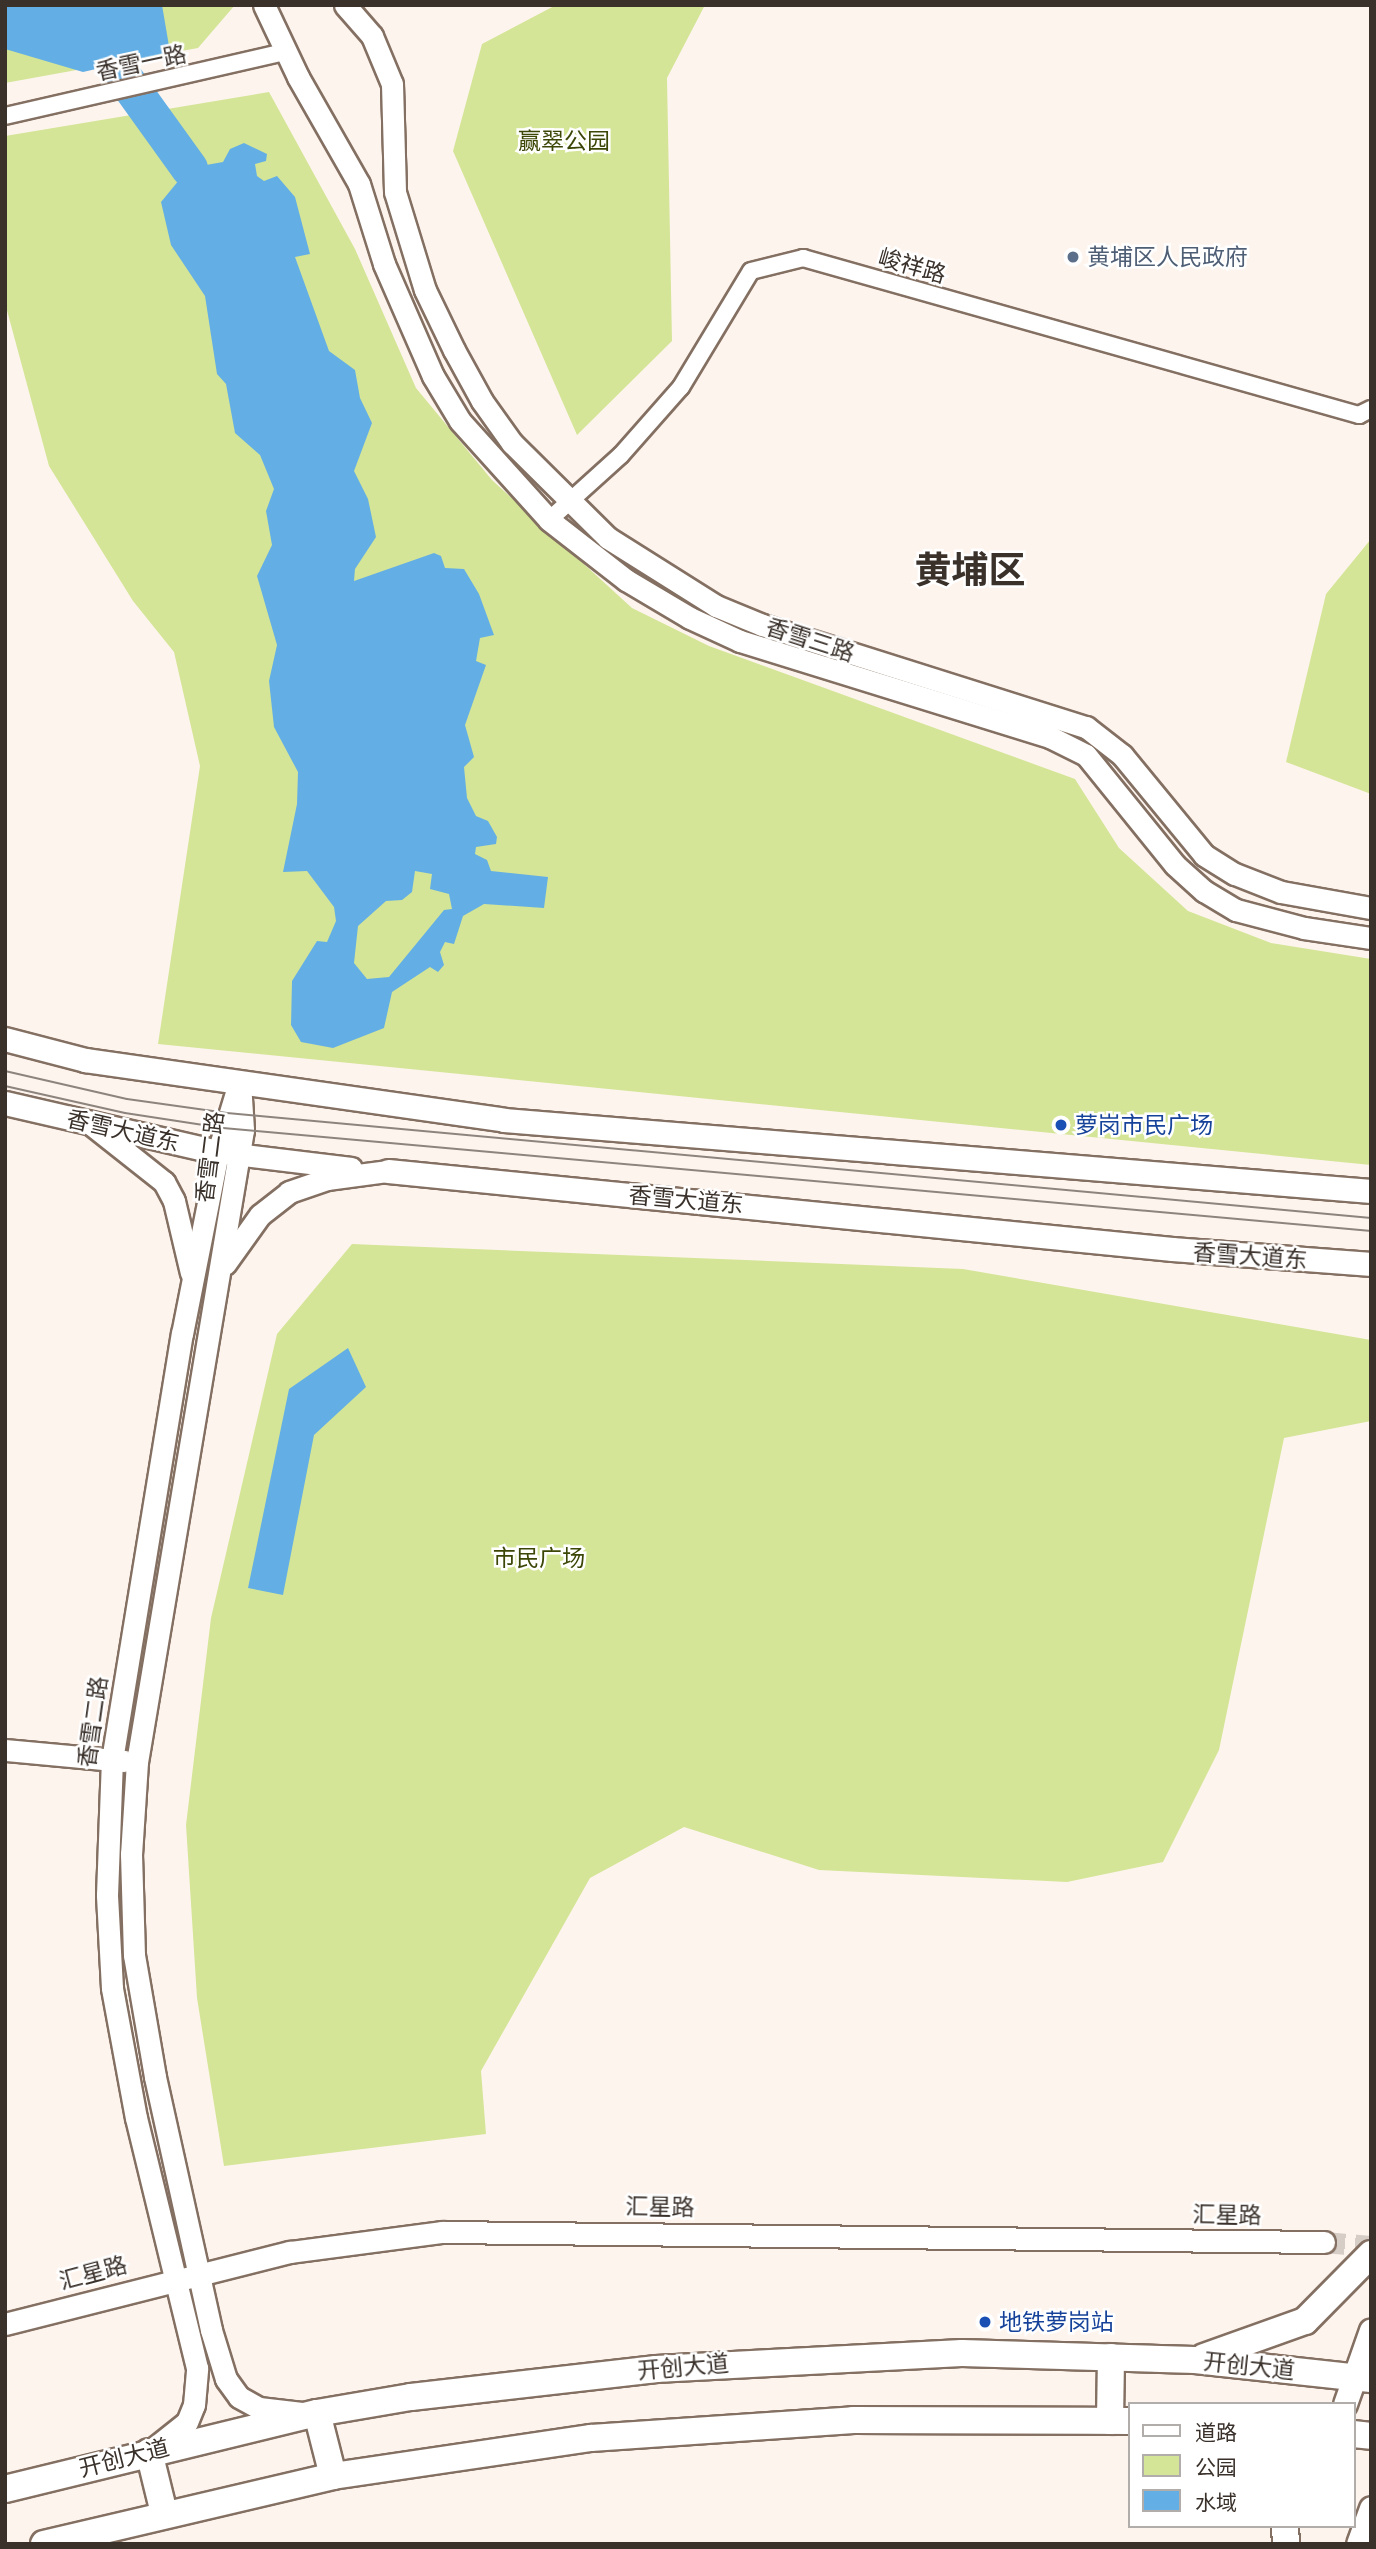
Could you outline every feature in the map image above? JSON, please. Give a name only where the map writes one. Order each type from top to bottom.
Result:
[{"type":"main road","points":[[5,1039],[85,1060],[504,1120],[1371,1191]]},
{"type":"main road","name":"香雪大道东","points":[[5,1103],[92,1125],[228,1153]]},
{"type":"main road","name":"香雪大道东","points":[[388,1171],[1306,1260],[1371,1264]]},
{"type":"main road","points":[[1306,1260],[1371,1277]]},
{"type":"main road","points":[[1195,2360],[1305,2321],[1371,2254]]},
{"type":"main road","points":[[1346,2402],[1363,2378],[1371,2330]]},
{"type":"main road","name":"开创大道","points":[[5,2489],[314,2414],[507,2385],[779,2360],[962,2353],[1111,2357],[1195,2360],[1363,2378]]},
{"type":"main road","points":[[44,2544],[164,2513],[333,2476],[426,2459],[685,2429],[853,2420],[1120,2421],[1111,2357]]},
{"type":"main road","points":[[314,2414],[333,2476]]},
{"type":"main road","points":[[149,2452],[164,2513]]},
{"type":"main road","points":[[1358,2544],[1371,2508]]},
{"type":"street","name":"香雪三路","points":[[264,5],[285,52],[359,184],[384,264],[433,376],[460,421],[549,520],[626,580],[690,618],[740,641],[1050,737],[1086,755],[1175,865],[1204,891],[1236,910],[1304,928],[1371,938]]},
{"type":"street","name":"香雪三路","points":[[345,5],[372,36],[392,84],[395,192],[425,290],[482,401],[512,443],[569,504],[654,571],[716,606],[762,625],[1086,727],[1122,755],[1204,855],[1235,874],[1281,892],[1371,908]]},
{"type":"street","name":"香雪一路","points":[[5,116],[191,76],[285,52]]},
{"type":"street","name":"峻祥路","points":[[549,520],[569,504],[681,387],[751,271],[803,258],[1359,415],[1371,409]]},
{"type":"street","name":"香雪二路","points":[[149,2452],[175,2435],[194,2405],[197,2368],[136,2119],[112,1988],[107,1895],[112,1760],[193,1281],[228,1153],[240,1082]]},
{"type":"street","points":[[92,1125],[164,1182],[179,1218],[193,1281]]},
{"type":"street","name":"香雪二路","points":[[228,1153],[222,1268],[137,1762],[131,1854],[134,1955],[155,2077],[226,2379],[239,2397],[259,2408],[314,2414]]},
{"type":"street","name":"香雪大道东","points":[[228,1153],[388,1171]]},
{"type":"street","points":[[222,1268],[260,1215],[289,1192],[327,1179],[388,1171]]},
{"type":"street","points":[[5,1750],[137,1762]]},
{"type":"street","name":"汇星路","points":[[5,2324],[200,2272],[369,2240],[511,2230],[1324,2242]]},
{"type":"green space","points":[[5,5],[235,5],[198,48],[5,83]]},
{"type":"green space","name":"赢翠公园","points":[[556,5],[705,5],[667,78],[672,341],[577,435],[453,151],[482,44]]},
{"type":"green space","points":[[269,92],[355,249],[416,388],[492,480],[632,608],[709,646],[1075,779],[1119,848],[1188,911],[1271,943],[1371,959],[1371,1165],[158,1044],[200,766],[174,652],[133,601],[49,466],[5,303],[5,136]]},
{"type":"green space","points":[[1371,539],[1371,794],[1286,762],[1326,594]]},
{"type":"green space","name":"市民广场","points":[[352,1244],[963,1269],[1371,1340],[1371,1421],[1284,1438],[1219,1750],[1163,1862],[1067,1882],[819,1870],[684,1827],[590,1878],[481,2071],[486,2134],[224,2166],[197,1998],[186,1825],[211,1618],[277,1334]]},
{"type":"water","points":[[5,5],[162,5],[170,52],[83,72],[5,49]]},
{"type":"water","points":[[244,143],[267,154],[266,161],[255,164],[257,176],[264,181],[277,176],[295,197],[310,254],[295,257],[329,351],[355,370],[360,398],[372,423],[354,471],[368,499],[376,537],[355,569],[354,581],[434,553],[441,556],[445,568],[464,569],[479,594],[494,635],[480,638],[476,661],[486,665],[465,725],[474,757],[464,767],[467,798],[476,816],[488,821],[497,837],[496,844],[476,847],[475,854],[487,860],[491,871],[548,877],[544,908],[484,904],[463,916],[454,944],[445,942],[440,952],[444,965],[438,972],[430,967],[392,992],[384,1028],[333,1048],[301,1042],[291,1025],[292,981],[317,941],[327,942],[336,921],[334,907],[307,871],[283,872],[297,804],[298,772],[274,727],[269,681],[277,645],[257,576],[272,545],[266,511],[274,489],[260,455],[235,433],[226,384],[217,374],[205,296],[171,245],[161,202],[189,168],[223,162],[230,149]],"holes":[[[415,871],[432,874],[430,889],[449,894],[452,909],[444,910],[389,977],[367,979],[354,963],[358,926],[386,901],[402,900],[412,892]]]},
{"type":"water","points":[[348,1348],[366,1387],[314,1435],[283,1595],[248,1588],[289,1389]]},
{"type":"waterway","points":[[115,65],[189,168]]},
{"type":"tunnel","points":[[1324,2242],[1371,2246]]},
{"type":"tram line","points":[[5,1071],[127,1099],[227,1113],[1371,1218]]},
{"type":"tram line","points":[[5,1086],[125,1113],[223,1128],[1371,1231]]},
{"type":"place","name":"黄埔区人民政府","points":[[1073,257]]},
{"type":"place","name":"萝岗市民广场","points":[[1061,1125]]},
{"type":"place","name":"地铁萝岗站","points":[[985,2322]]},
{"type":"district","name":"黄埔区","points":[[970,570]]}]
